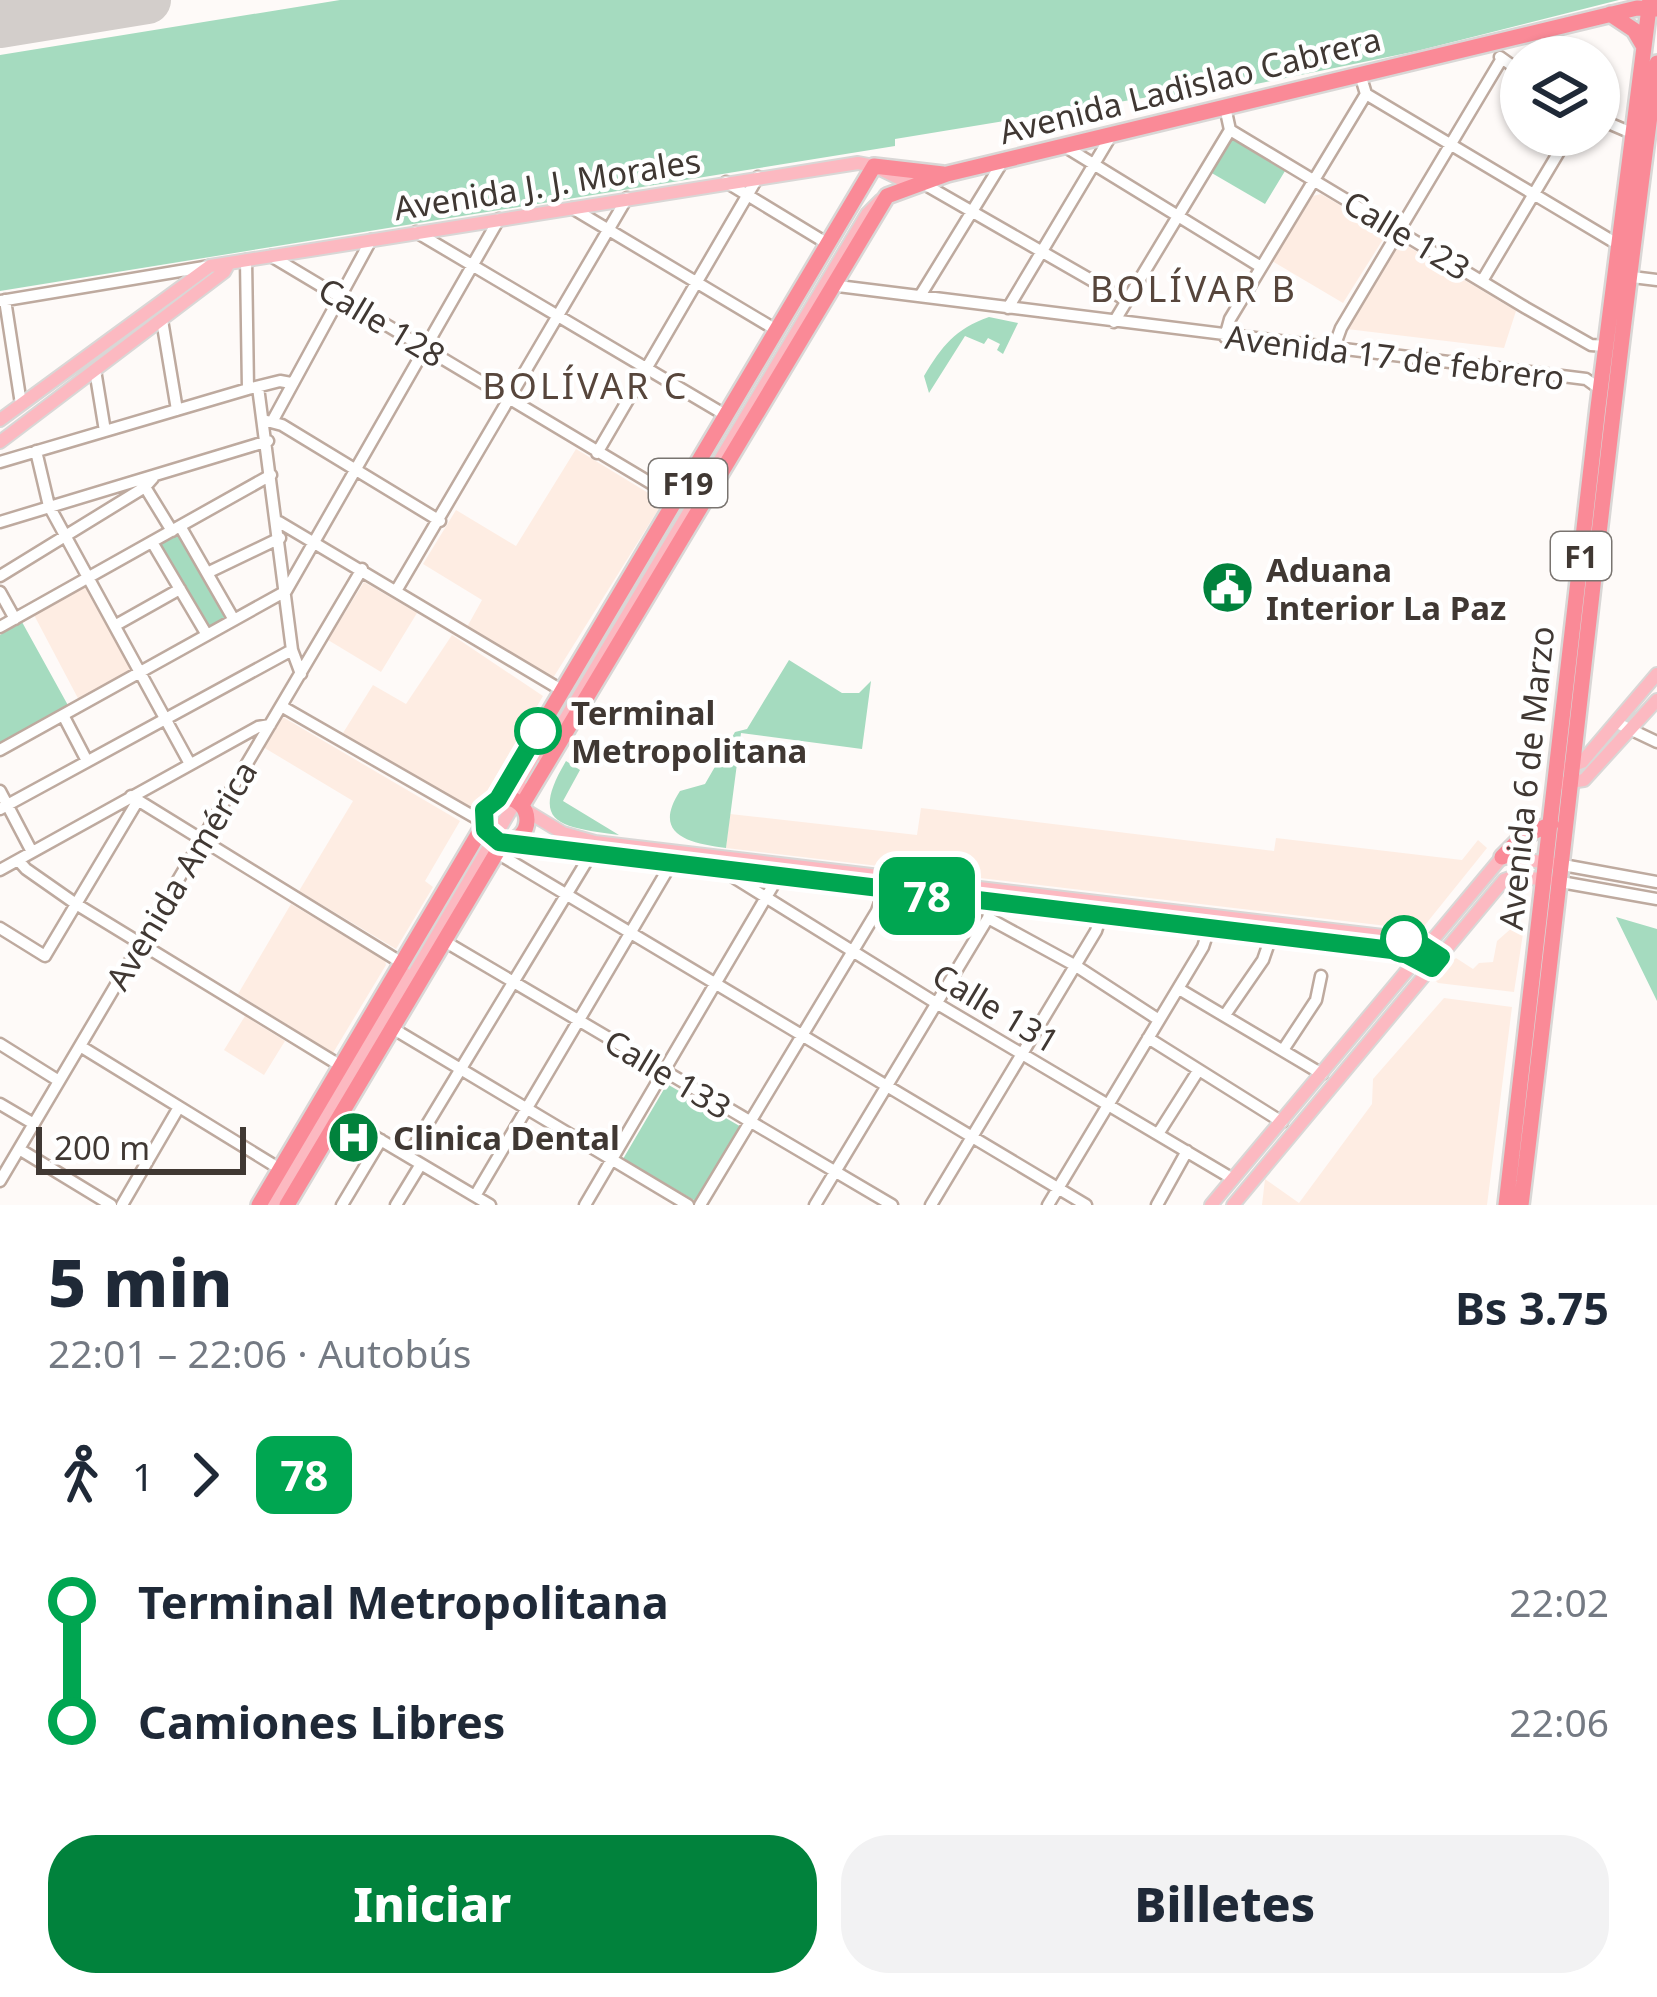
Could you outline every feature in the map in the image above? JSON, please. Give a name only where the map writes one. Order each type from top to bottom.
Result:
[{"type":"highway","name":"Avenida Ladislao Cabrera","points":[[886,196],[1003,160],[1652,6]]},
{"type":"highway","name":"Avenida 6 de Marzo","points":[[1521,1205],[1634,134],[1652,6]]},
{"type":"highway","points":[[1610,14],[1634,30],[1644,47]]},
{"type":"highway","name":"Avenida 6 de Marzo","points":[[1625,249],[1657,63]]},
{"type":"highway","name":"Avenida Ladislao Cabrera","points":[[874,166],[947,174]]},
{"type":"highway","name":"F19","points":[[263,1205],[402,963],[490,839],[523,832],[514,803],[562,691],[874,166]]},
{"type":"highway","name":"F19","points":[[290,1203],[444,941],[490,839],[484,810],[514,803],[886,196]]},
{"type":"highway","name":"Avenida 6 de Marzo","points":[[1506,1205],[1554,872],[1551,824],[1565,775],[1605,346],[1622,276]]},
{"type":"highway","points":[[781,326],[799,311],[802,290]]},
{"type":"highway","points":[[1502,857],[1522,837],[1551,824]]},
{"type":"main road","name":"Avenida J. J. Morales","points":[[176,279],[210,266],[416,232],[758,177],[858,163],[874,166]]},
{"type":"main road","points":[[874,166],[919,185]]},
{"type":"main road","name":"Avenida Ladislao Cabrera","points":[[514,803],[799,311],[863,213],[886,196]]},
{"type":"main road","name":"Avenida Ladislao Cabrera","points":[[514,803],[863,213]]},
{"type":"main road","points":[[0,442],[228,269],[229,263]]},
{"type":"main road","points":[[0,420],[176,279]]},
{"type":"main road","points":[[1565,775],[1657,674]]},
{"type":"main road","points":[[1565,775],[1584,780],[1657,700]]},
{"type":"main road","points":[[514,803],[580,839],[692,860],[1401,938],[1436,963]]},
{"type":"main road","points":[[490,839],[671,864],[692,860],[720,869],[990,911],[1101,916],[1423,953]]},
{"type":"main road","name":"F19","points":[[290,1203],[490,839]]},
{"type":"main road","name":"F19","points":[[263,1205],[490,839]]},
{"type":"main road","points":[[1210,1205],[1502,857],[1554,872]]},
{"type":"main road","points":[[1233,1205],[1504,880],[1554,872]]},
{"type":"main road","name":"Calle 131","points":[[1233,1179],[1246,1190]]},
{"type":"main road","points":[[1246,1190],[1253,1205]]},
{"type":"street","points":[[1495,42],[1500,57]]},
{"type":"street","points":[[1333,350],[1341,328],[1500,62]]},
{"type":"street","points":[[1360,74],[1366,94],[1625,249]]},
{"type":"street","points":[[1226,337],[1230,319],[1366,94]]},
{"type":"street","points":[[1114,322],[1230,130],[1226,107]]},
{"type":"street","points":[[1620,128],[1634,134]]},
{"type":"street","name":"Calle 123","points":[[1230,130],[1591,345],[1605,346]]},
{"type":"street","points":[[1008,308],[1112,134]]},
{"type":"street","points":[[1064,146],[1261,267]]},
{"type":"street","points":[[1482,280],[1557,156]]},
{"type":"street","points":[[920,296],[1003,160]]},
{"type":"street","points":[[597,453],[758,177]]},
{"type":"street","points":[[726,182],[828,244]]},
{"type":"street","points":[[919,185],[1126,300]]},
{"type":"street","points":[[396,590],[627,198]]},
{"type":"street","points":[[572,208],[781,326]]},
{"type":"street","points":[[0,750],[286,591],[500,219]]},
{"type":"street","points":[[416,232],[727,416]]},
{"type":"street","points":[[301,674],[292,650],[269,421],[371,240]]},
{"type":"street","name":"Calle 128","points":[[271,256],[679,500]]},
{"type":"street","points":[[246,260],[253,388],[269,421],[440,520]]},
{"type":"street","points":[[1622,276],[1657,280]]},
{"type":"street","points":[[21,404],[3,300],[176,279]]},
{"type":"street","name":"Avenida 17 de febrero","points":[[830,285],[1586,380],[1600,389]]},
{"type":"street","points":[[162,320],[177,410]]},
{"type":"street","points":[[95,370],[105,431]]},
{"type":"street","points":[[0,462],[253,388],[291,383]]},
{"type":"street","points":[[0,522],[268,441]]},
{"type":"street","points":[[36,451],[50,506],[65,537],[190,764]]},
{"type":"street","points":[[0,627],[272,475]]},
{"type":"street","points":[[148,481],[234,620]]},
{"type":"street","points":[[0,576],[148,481]]},
{"type":"street","points":[[278,522],[562,691]]},
{"type":"street","points":[[207,573],[280,538]]},
{"type":"street","points":[[152,542],[207,635]]},
{"type":"street","name":"Avenida América","points":[[0,1181],[362,569]]},
{"type":"street","points":[[116,625],[180,589]]},
{"type":"street","points":[[0,592],[15,619]]},
{"type":"street","points":[[4,807],[292,650]]},
{"type":"street","points":[[281,706],[490,839],[567,895],[1086,1205]]},
{"type":"street","points":[[63,715],[87,761]]},
{"type":"street","points":[[1617,723],[1657,742]]},
{"type":"street","points":[[0,870],[269,725]]},
{"type":"street","points":[[0,791],[4,807],[32,852]]},
{"type":"street","points":[[134,799],[402,963]]},
{"type":"street","points":[[0,928],[45,956],[134,799]]},
{"type":"street","points":[[408,1156],[591,854]]},
{"type":"street","points":[[18,860],[76,904],[341,1066]]},
{"type":"street","points":[[475,1196],[671,864]]},
{"type":"street","name":"Calle 131","points":[[720,869],[935,1004],[1233,1179]]},
{"type":"street","points":[[1554,872],[1657,882]]},
{"type":"street","points":[[1554,872],[1657,899]]},
{"type":"street","points":[[585,1205],[778,877]]},
{"type":"street","points":[[700,1205],[878,910],[884,891]]},
{"type":"street","points":[[815,1205],[990,911],[1159,1020]]},
{"type":"street","points":[[931,1205],[1096,932],[1101,916]]},
{"type":"street","points":[[1048,1205],[1203,947],[1208,929]]},
{"type":"street","points":[[1225,1015],[1263,960],[1271,937]]},
{"type":"street","name":"Calle 133","points":[[444,941],[892,1205]]},
{"type":"street","points":[[1283,1050],[1316,1000],[1321,976]]},
{"type":"street","points":[[1178,988],[1322,1074]]},
{"type":"street","points":[[392,1028],[688,1205]]},
{"type":"street","points":[[1148,1038],[1282,1122]]},
{"type":"street","points":[[0,1044],[59,1081]]},
{"type":"street","points":[[80,1046],[280,1169]]},
{"type":"street","points":[[1158,1134],[1198,1071]]},
{"type":"street","points":[[0,1105],[34,1124]]},
{"type":"street","points":[[122,1205],[179,1106]]},
{"type":"street","points":[[340,1116],[490,1205]]},
{"type":"street","points":[[342,1205],[381,1140]]},
{"type":"street","points":[[19,1149],[111,1205]]},
{"type":"street","points":[[1157,1205],[1187,1151]]},
{"type":"street","points":[[396,1205],[421,1164]]},
{"type":"shaded area","points":[[1321,194],[1387,233],[1343,303],[1272,261],[1313,196]]},
{"type":"shaded area","points":[[1399,241],[1516,311],[1504,348],[1347,329]]},
{"type":"shaded area","points":[[576,449],[663,502],[553,678],[467,627],[482,600],[423,564],[456,510],[516,546]]},
{"type":"shaded area","points":[[364,582],[417,613],[381,672],[328,640]]},
{"type":"shaded area","points":[[89,584],[138,668],[81,704],[34,615]]},
{"type":"shaded area","points":[[452,635],[543,696],[474,814],[343,733],[373,685],[406,704]]},
{"type":"shaded area","points":[[281,716],[460,821],[425,881],[433,887],[396,949],[299,891],[353,801],[263,747]]},
{"type":"shaded area","points":[[921,808],[1274,851],[1276,838],[1462,860],[1478,840],[1487,848],[1421,930],[726,848],[730,814],[917,835]]},
{"type":"shaded area","points":[[291,904],[385,960],[333,1053],[238,994]]},
{"type":"shaded area","points":[[1514,926],[1524,927],[1514,992],[1438,983],[1433,978],[1456,958],[1473,969],[1479,963],[1493,962],[1497,941]]},
{"type":"shaded area","points":[[1444,998],[1512,1007],[1487,1205],[1262,1205],[1265,1179],[1299,1203],[1372,1104],[1373,1079]]},
{"type":"shaded area","points":[[245,1016],[285,1041],[264,1075],[224,1050]]},
{"type":"green space","points":[[340,0],[1619,0],[1417,51],[1178,100],[1173,93],[895,139],[895,146],[0,291],[0,55]]},
{"type":"green space","points":[[1230,138],[1285,171],[1265,204],[1210,172]]},
{"type":"green space","points":[[989,317],[1018,323],[1003,354],[997,350],[1000,344],[988,338],[984,344],[965,336],[929,393],[924,376],[944,347],[967,327]]},
{"type":"green space","points":[[179,532],[229,622],[209,633],[160,542]]},
{"type":"green space","points":[[22,622],[70,709],[0,747],[0,635]]},
{"type":"green space","points":[[789,660],[842,693],[859,693],[871,681],[862,749],[741,733],[726,848],[678,834],[670,817],[680,791],[705,784],[735,732],[747,729]]},
{"type":"green space","points":[[566,761],[580,770],[563,801],[619,835],[581,829],[557,819],[550,798]]},
{"type":"green space","points":[[1616,917],[1657,929],[1657,1001]]},
{"type":"green space","points":[[667,1084],[743,1128],[699,1203],[623,1159]]},
{"type":"runway","points":[[0,24],[147,0]]},
{"type":"bus line","name":"78","points":[[538,731],[498,799],[484,810],[487,835],[499,842],[1400,951],[1432,968],[1441,957],[1404,939]]},
{"type":"place","name":"Aduana Interior La Paz","points":[[1227,588]]},
{"type":"place","name":"Terminal Metropolitana","points":[[538,731]]},
{"type":"place","name":"Clinica Dental","points":[[354,1137]]},
{"type":"district","name":"BOLÍVAR B","points":[[1194,288]]},
{"type":"district","name":"BOLÍVAR C","points":[[586,385]]}]
